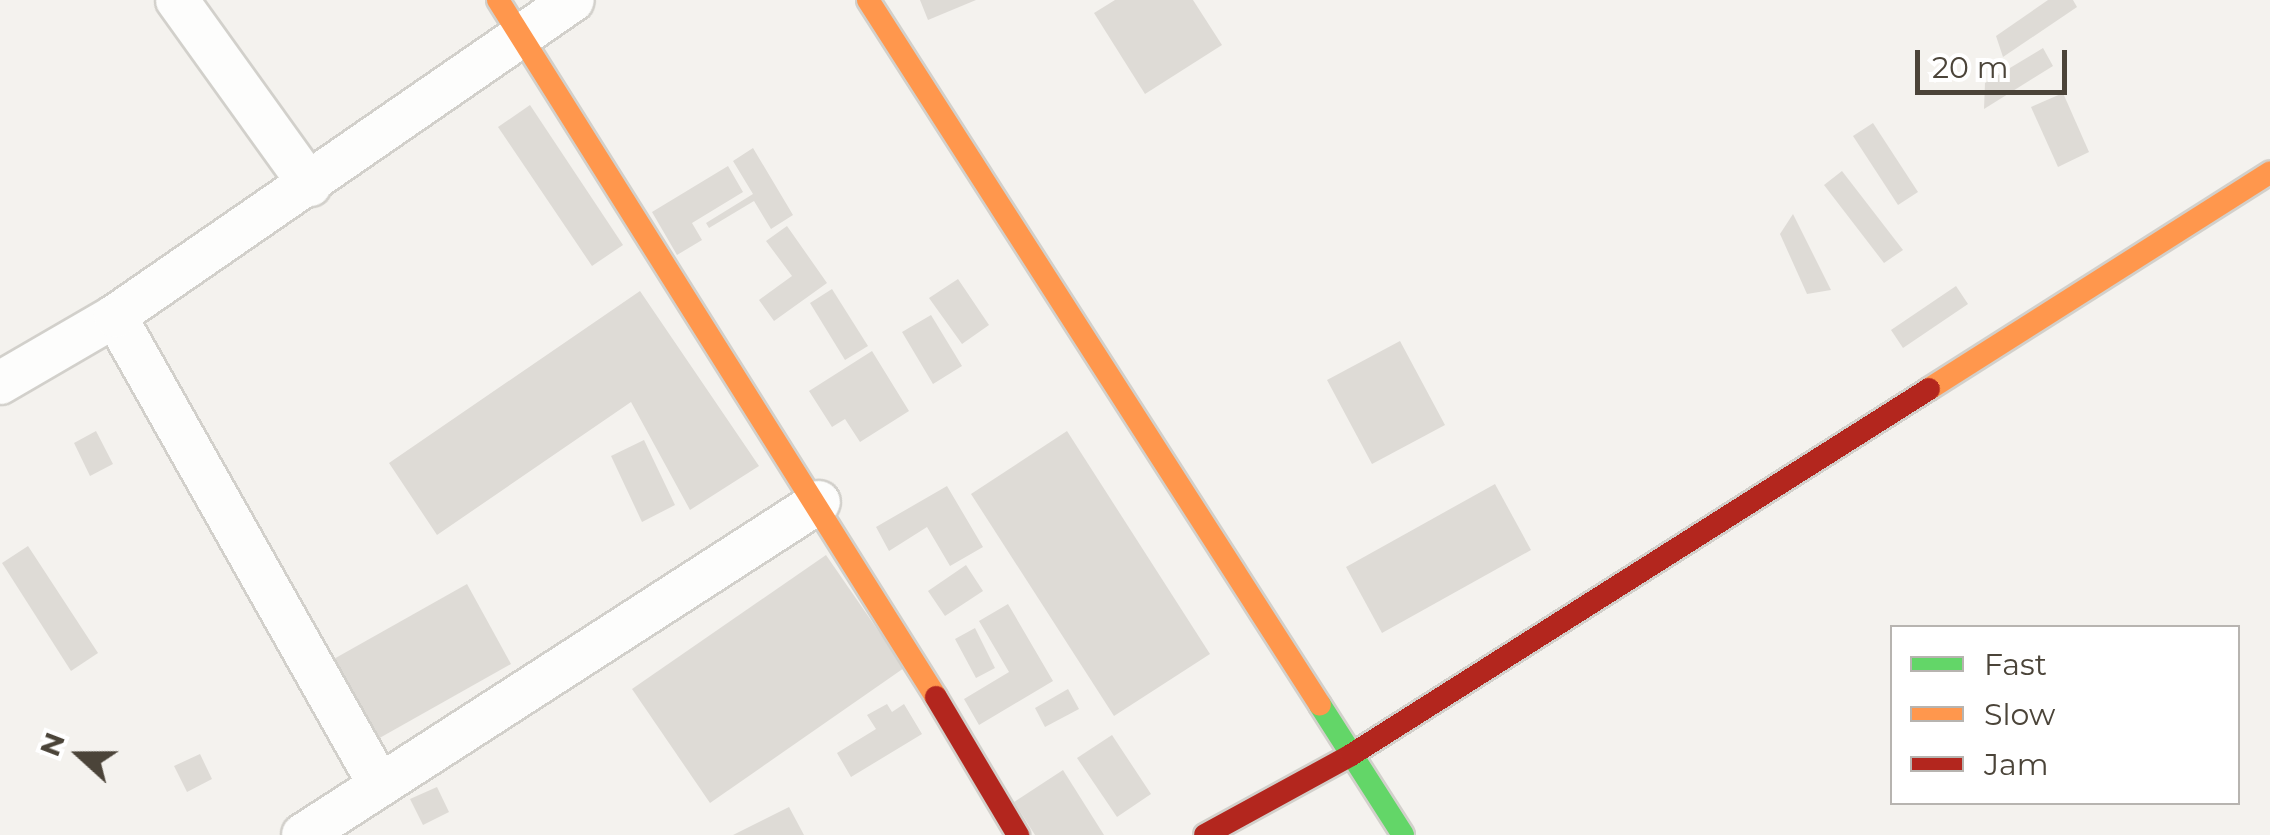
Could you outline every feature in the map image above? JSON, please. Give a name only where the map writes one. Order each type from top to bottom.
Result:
[{"type":"street","points":[[178,0],[310,184]]},
{"type":"street","points":[[0,383],[116,316],[310,184],[509,17],[572,0]]},
{"type":"street","points":[[868,0],[1403,835]]},
{"type":"street","points":[[509,17],[820,502],[1018,835]]},
{"type":"street","points":[[1205,835],[1351,755],[2270,173]]},
{"type":"street","points":[[116,316],[379,784]]},
{"type":"street","points":[[303,835],[820,502]]},
{"type":"building","points":[[920,0],[976,0],[928,20]]},
{"type":"building","points":[[1115,0],[1193,0],[1222,45],[1145,94],[1094,13]]},
{"type":"building","points":[[2048,0],[2073,0],[2077,7],[2003,57],[1996,36]]},
{"type":"building","points":[[2043,48],[2053,66],[1984,109],[1985,83]]},
{"type":"building","points":[[2063,93],[2089,152],[2058,167],[2031,107]]},
{"type":"building","points":[[530,105],[623,245],[592,266],[498,127]]},
{"type":"building","points":[[1873,123],[1918,192],[1898,205],[1853,136]]},
{"type":"building","points":[[753,148],[793,215],[771,229],[754,201],[709,228],[706,223],[753,194],[733,161]]},
{"type":"building","points":[[728,166],[743,192],[692,223],[702,240],[677,255],[652,212]]},
{"type":"building","points":[[1842,171],[1903,250],[1884,263],[1824,185]]},
{"type":"building","points":[[1793,214],[1831,290],[1807,294],[1780,234]]},
{"type":"building","points":[[787,226],[827,283],[774,321],[759,300],[792,276],[766,241]]},
{"type":"building","points":[[958,279],[989,325],[962,344],[929,298]]},
{"type":"building","points":[[1956,286],[1968,304],[1903,348],[1891,330]]},
{"type":"building","points":[[832,289],[868,346],[845,360],[810,303]]},
{"type":"building","points":[[640,291],[759,466],[690,510],[631,402],[437,535],[389,463]]},
{"type":"building","points":[[931,315],[962,366],[933,384],[902,332]]},
{"type":"building","points":[[1400,341],[1445,425],[1372,464],[1327,380]]},
{"type":"building","points":[[872,351],[909,411],[860,442],[845,419],[832,427],[809,391]]},
{"type":"building","points":[[96,431],[113,464],[90,476],[74,443]]},
{"type":"building","points":[[1067,431],[1210,654],[1114,716],[971,494]]},
{"type":"building","points":[[644,440],[675,505],[642,522],[611,456]]},
{"type":"building","points":[[1495,484],[1531,550],[1382,633],[1346,567]]},
{"type":"building","points":[[947,486],[983,547],[950,566],[927,527],[889,551],[876,527]]},
{"type":"building","points":[[28,546],[98,653],[71,671],[2,563]]},
{"type":"building","points":[[826,555],[904,668],[710,803],[632,689]]},
{"type":"building","points":[[966,565],[983,591],[945,616],[928,591]]},
{"type":"building","points":[[467,584],[511,664],[376,740],[332,660]]},
{"type":"building","points":[[1008,604],[1053,681],[979,725],[964,699],[1009,672],[979,621]]},
{"type":"building","points":[[975,628],[995,668],[976,678],[955,639]]},
{"type":"building","points":[[1068,689],[1079,709],[1045,727],[1035,708]]},
{"type":"building","points":[[887,704],[892,712],[904,704],[922,734],[851,777],[837,753],[876,729],[867,715]]},
{"type":"building","points":[[1112,735],[1151,794],[1117,817],[1077,758]]},
{"type":"building","points":[[200,754],[212,779],[187,792],[174,766]]},
{"type":"building","points":[[1063,770],[1104,835],[1035,835],[1014,802]]},
{"type":"building","points":[[437,787],[449,812],[423,825],[410,799]]},
{"type":"building","points":[[789,807],[804,835],[733,835]]},
{"type":"traffic: fast","points":[[1320,705],[1403,835]]},
{"type":"traffic: slow","points":[[498,0],[936,697]]},
{"type":"traffic: slow","points":[[868,0],[1320,705]]},
{"type":"traffic: slow","points":[[1929,389],[2270,173]]},
{"type":"traffic: jam","points":[[1205,835],[1351,755],[1929,389]]},
{"type":"traffic: jam","points":[[936,697],[1018,835]]}]
